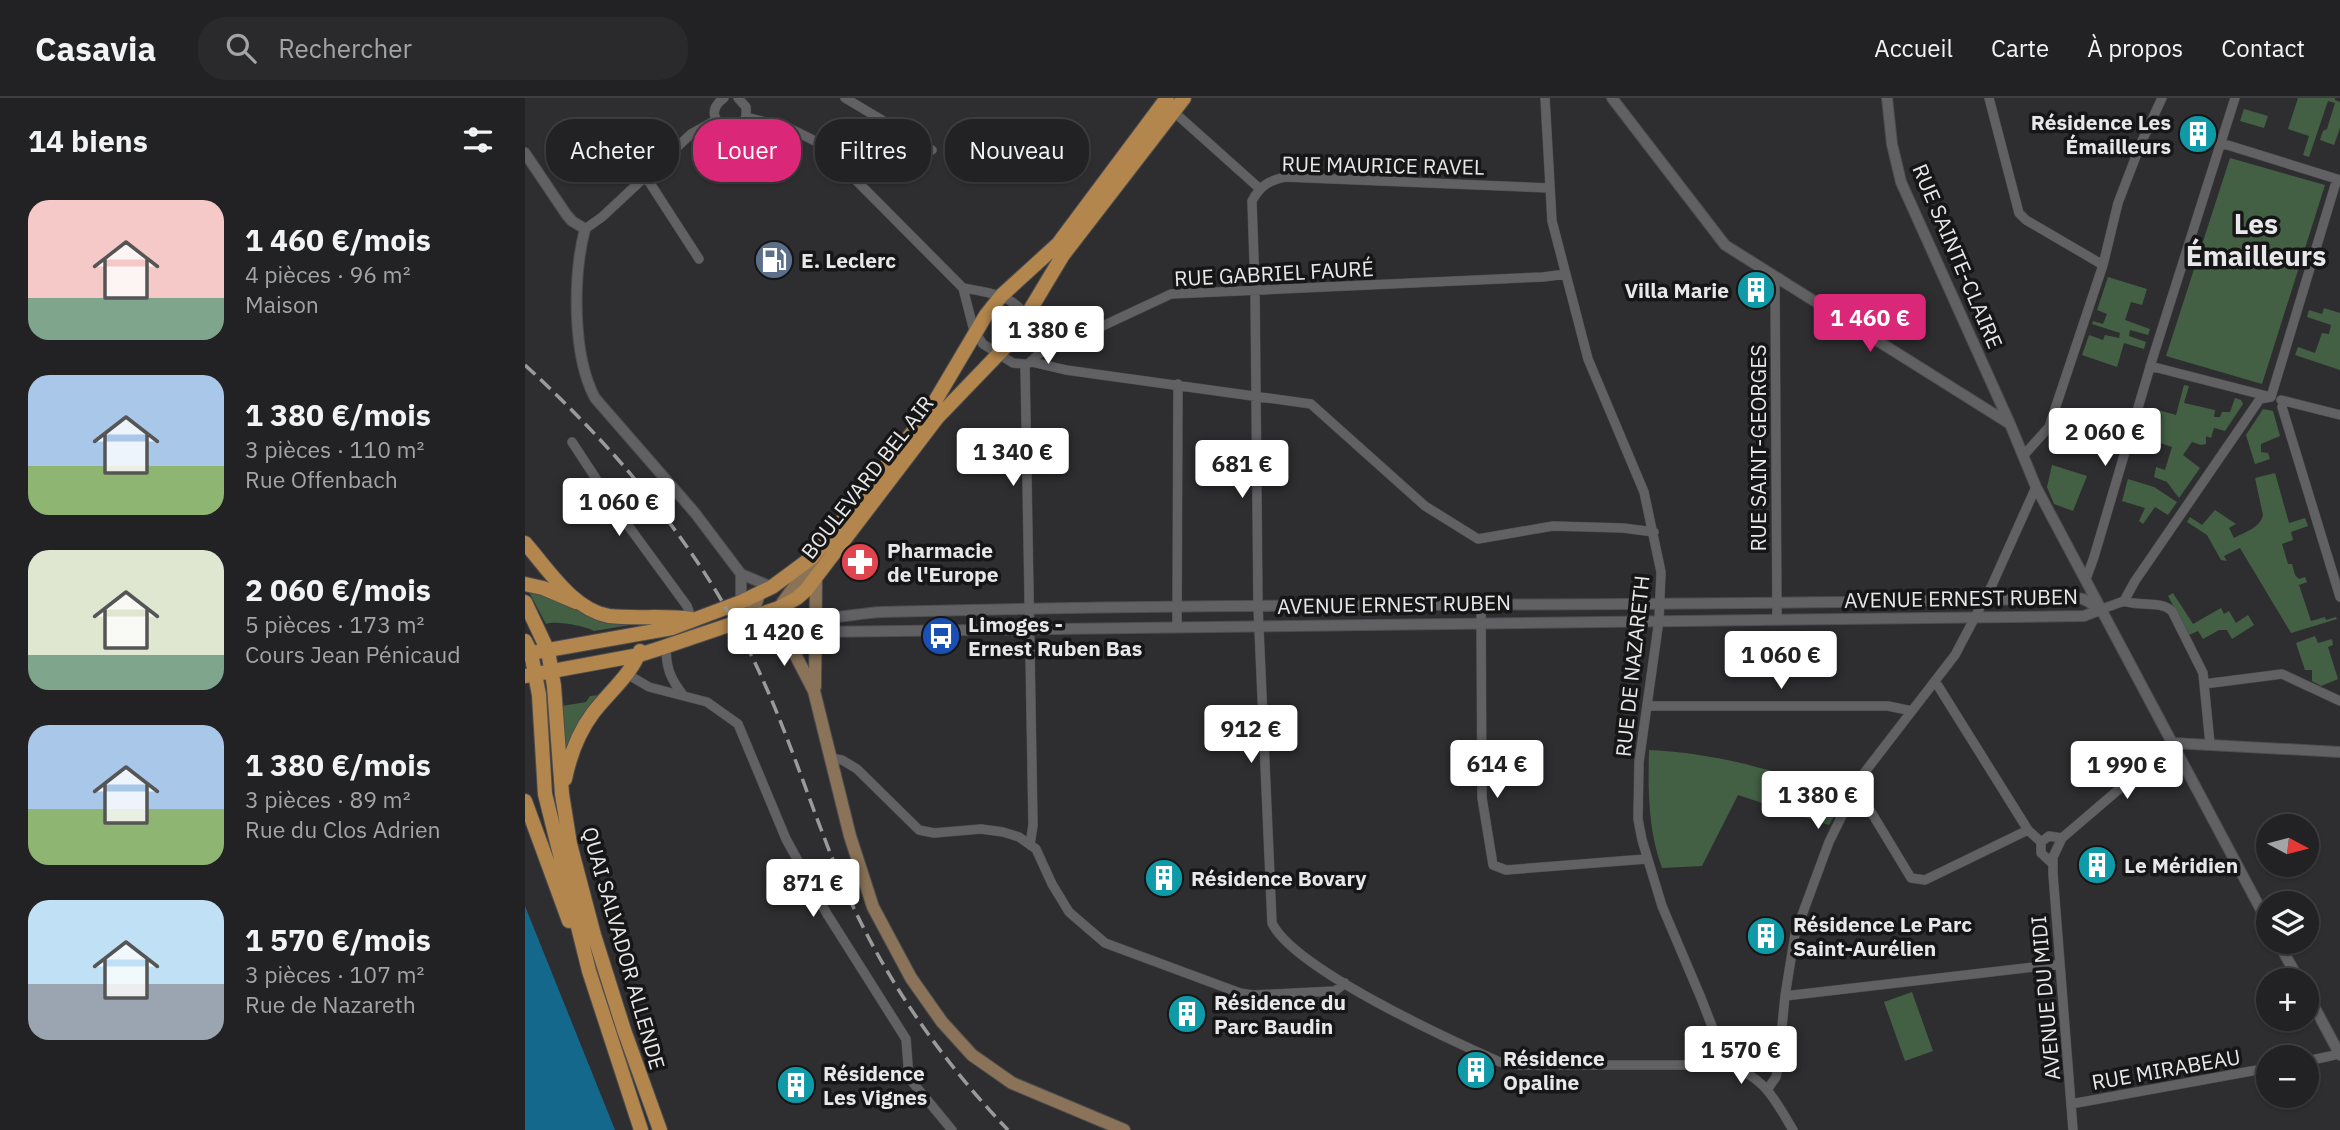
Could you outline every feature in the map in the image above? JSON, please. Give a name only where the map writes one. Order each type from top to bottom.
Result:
[{"type":"main road","name":"BOULEVARD BEL AIR","points":[[548,650],[672,628],[741,602],[790,576],[814,556],[928,413],[974,331],[1002,295],[1058,244],[1167,98]]},
{"type":"main road","name":"BOULEVARD BEL AIR","points":[[551,671],[639,654],[743,621],[779,608],[816,576],[937,418],[1012,340],[1022,309],[1184,98]]},
{"type":"main road","points":[[525,543],[580,604]]},
{"type":"main road","points":[[792,596],[814,556]]},
{"type":"main road","points":[[814,691],[816,576]]},
{"type":"main road","points":[[525,584],[543,588],[610,616],[668,616],[692,619]]},
{"type":"main road","points":[[743,621],[764,588],[792,596],[816,618]]},
{"type":"main road","name":"QUAI SALVADOR ALLENDE","points":[[525,602],[548,650],[558,709],[562,794],[571,844],[594,935],[660,1130]]},
{"type":"main road","points":[[779,608],[782,629],[814,691],[850,836],[873,906],[911,978],[942,1022],[972,1055],[1012,1083],[1125,1130]]},
{"type":"main road","name":"AVENUE ERNEST RUBEN","points":[[743,621],[764,628],[815,632]]},
{"type":"main road","points":[[562,794],[569,761],[582,730],[627,674],[639,654],[647,632]]},
{"type":"main road","points":[[627,674],[662,648]]},
{"type":"main road","points":[[529,661],[548,650]]},
{"type":"main road","points":[[529,661],[551,671]]},
{"type":"main road","name":"QUAI SALVADOR ALLENDE","points":[[529,661],[545,794],[589,971],[641,1130]]},
{"type":"main road","points":[[525,801],[589,971]]},
{"type":"street","points":[[716,119],[715,109],[724,98]]},
{"type":"street","points":[[738,98],[746,107],[746,117],[789,128],[818,143],[963,288],[974,331],[983,344],[1013,363],[1029,363],[1311,404],[1425,506],[1478,539],[1553,526],[1623,528],[1654,532]]},
{"type":"street","points":[[845,98],[932,149]]},
{"type":"street","name":"RUE DE NAZARETH","points":[[1545,98],[1552,221],[1588,359],[1644,492],[1661,572],[1659,620],[1638,793],[1638,820],[1646,859],[1662,906],[1727,1065]]},
{"type":"street","points":[[1612,98],[1725,245],[2010,424]]},
{"type":"street","name":"RUE SAINTE-CLAIRE","points":[[1887,98],[1892,144],[1902,182],[2036,487],[2256,900]]},
{"type":"street","points":[[1989,98],[2019,213],[2026,220],[2103,265]]},
{"type":"street","points":[[2023,456],[2049,427],[2103,265],[2118,204],[2162,98]]},
{"type":"street","points":[[2085,579],[2235,98]]},
{"type":"street","points":[[1174,112],[1259,188]]},
{"type":"street","points":[[679,145],[693,133]]},
{"type":"street","points":[[2221,143],[2339,179],[2271,397]]},
{"type":"street","points":[[525,153],[566,214],[585,229]]},
{"type":"street","name":"RUE MAURICE RAVEL","points":[[1345,983],[1320,969],[1280,936],[1272,923],[1258,606],[1257,396],[1252,201],[1259,188],[1271,180],[1285,177],[1550,188]]},
{"type":"street","points":[[640,182],[585,229],[577,314],[579,348],[590,388],[604,410],[695,513],[741,574],[764,588]]},
{"type":"street","points":[[649,182],[699,258]]},
{"type":"street","name":"RUE GABRIEL FAURÉ","points":[[1042,342],[1064,344],[1171,294],[1566,274]]},
{"type":"street","name":"RUE SAINT-GEORGES","points":[[1777,619],[1775,283],[1779,278]]},
{"type":"street","points":[[963,288],[1002,295],[1022,309],[1041,335],[1042,342],[1039,354],[1029,363],[1029,610],[1033,825],[1030,845]]},
{"type":"street","points":[[2150,366],[2340,415]]},
{"type":"street","points":[[1177,626],[1178,384]]},
{"type":"street","points":[[2124,601],[2260,398],[2271,397]]},
{"type":"street","points":[[2284,401],[2282,407],[2340,597]]},
{"type":"street","points":[[572,442],[616,509],[687,606],[692,619]]},
{"type":"street","points":[[1767,1090],[1776,1077],[1778,1068],[1785,996],[1795,934],[1829,842],[1856,787],[1895,730],[1955,654],[2036,487]]},
{"type":"street","points":[[741,574],[741,602]]},
{"type":"street","name":"AVENUE ERNEST RUBEN","points":[[816,618],[835,619],[857,613],[882,612],[1178,607],[2075,598],[2083,599],[2102,610]]},
{"type":"street","points":[[2102,610],[2124,601],[2165,605],[2172,611],[2203,673],[2210,744]]},
{"type":"street","points":[[1481,605],[1482,798],[1493,865],[1506,870],[1646,859]]},
{"type":"street","name":"AVENUE ERNEST RUBEN","points":[[815,632],[1482,622],[2084,617],[2102,610]]},
{"type":"street","points":[[662,648],[670,679],[683,695]]},
{"type":"street","points":[[627,674],[649,687],[714,705],[738,724],[786,839],[827,914],[906,1039],[909,1078],[952,1130]]},
{"type":"street","points":[[2204,684],[2282,674],[2340,701]]},
{"type":"street","points":[[1935,681],[2028,830],[2041,842],[2042,853],[2053,864]]},
{"type":"street","points":[[1647,706],[1888,706],[1912,710]]},
{"type":"street","points":[[2053,864],[2054,853],[2061,838],[2173,743],[2340,752]]},
{"type":"street","points":[[831,758],[842,760],[857,769],[919,830],[934,833],[981,829],[1019,837],[1035,849],[1069,912],[1105,943],[1202,980],[1253,995],[1335,991],[1345,983],[1394,1011],[1500,1062],[1515,1065],[1727,1065],[1746,1071],[1757,1079],[1793,1130]]},
{"type":"street","points":[[1856,787],[1911,878],[1919,880],[1926,880],[2028,830]]},
{"type":"street","points":[[2041,842],[2049,836],[2061,838]]},
{"type":"street","name":"AVENUE DU MIDI","points":[[2053,864],[2073,1130]]},
{"type":"street","points":[[1785,996],[2060,964]]},
{"type":"street","points":[[2319,1015],[2340,1054],[2319,1058]]},
{"type":"street","name":"RUE MIRABEAU","points":[[2071,1104],[2256,1070]]},
{"type":"green space","points":[[2298,98],[2335,98],[2340,102],[2340,128],[2334,145],[2320,140],[2323,131],[2327,129],[2335,103],[2328,101],[2309,157],[2303,155],[2309,136],[2288,129]]},
{"type":"green space","points":[[2244,109],[2268,116],[2264,128],[2240,121]]},
{"type":"green space","points":[[2230,158],[2325,185],[2262,384],[2166,356]]},
{"type":"green space","points":[[2108,277],[2147,289],[2142,305],[2131,302],[2125,320],[2150,329],[2148,335],[2130,330],[2129,336],[2146,342],[2144,349],[2124,343],[2117,367],[2082,355],[2089,335],[2103,340],[2105,335],[2119,338],[2120,333],[2092,324],[2093,321],[2103,324],[2107,314],[2097,310]]},
{"type":"green space","points":[[2324,308],[2340,313],[2340,370],[2295,355],[2298,347],[2315,353],[2322,333],[2329,334],[2331,325],[2307,317],[2309,310],[2322,314]]},
{"type":"green space","points":[[2184,385],[2189,386],[2184,403],[2215,410],[2214,417],[2220,417],[2222,412],[2230,412],[2235,398],[2243,404],[2225,431],[2214,428],[2211,438],[2206,436],[2206,444],[2192,442],[2183,455],[2200,468],[2179,498],[2167,482],[2154,477],[2156,467],[2165,470],[2172,447],[2157,442],[2162,415],[2150,411],[2151,408],[2176,415]]},
{"type":"green space","points":[[2263,409],[2273,411],[2280,436],[2261,444],[2261,452],[2268,453],[2270,459],[2255,464],[2246,435]]},
{"type":"green space","points":[[2052,465],[2087,476],[2073,511],[2054,504],[2047,487]]},
{"type":"green space","points":[[2275,473],[2289,523],[2305,518],[2308,526],[2291,532],[2293,540],[2282,544],[2288,564],[2292,564],[2295,575],[2299,579],[2305,577],[2307,582],[2299,585],[2311,621],[2325,617],[2326,620],[2337,619],[2291,633],[2240,548],[2224,556],[2227,561],[2221,560],[2207,535],[2187,522],[2190,517],[2202,525],[2215,510],[2236,524],[2229,528],[2234,538],[2247,532],[2259,523],[2263,515],[2255,478]]},
{"type":"green space","points":[[2128,479],[2154,487],[2177,502],[2168,515],[2155,507],[2143,524],[2139,521],[2145,508],[2122,501]]},
{"type":"green space","points":[[528,590],[556,598],[598,619],[648,622],[594,631],[570,624],[546,624]]},
{"type":"green space","points":[[2173,593],[2193,624],[2221,608],[2224,614],[2229,611],[2236,623],[2248,615],[2254,625],[2232,639],[2227,630],[2219,630],[2203,639],[2198,631],[2189,635],[2168,596]]},
{"type":"green space","points":[[2315,636],[2318,643],[2332,639],[2333,645],[2328,647],[2338,679],[2321,686],[2312,681],[2312,670],[2305,670],[2296,643]]},
{"type":"green space","points":[[600,695],[580,719],[565,752],[562,706],[586,702],[590,696]]},
{"type":"green space","points":[[1649,750],[1700,755],[1749,765],[1846,796],[1829,825],[1738,795],[1702,866],[1662,868],[1651,825]]},
{"type":"green space","points":[[1912,992],[1933,1051],[1905,1061],[1884,1002]]},
{"type":"water","points":[[525,906],[615,1130],[525,1130]]},
{"type":"railway","points":[[525,365],[588,427],[647,494],[723,602],[773,702],[846,891],[878,956],[938,1047],[1008,1130]]},
{"type":"place","name":"Résidence Les Émailleurs","points":[[2198,134]]},
{"type":"place","name":"E. Leclerc","points":[[774,260]]},
{"type":"place","name":"Villa Marie","points":[[1756,290]]},
{"type":"place","name":"Pharmacie de l'Europe","points":[[860,562]]},
{"type":"place","name":"Limoges - Ernest Ruben Bas","points":[[941,636]]},
{"type":"place","name":"Le Méridien","points":[[2097,865]]},
{"type":"place","name":"Résidence Bovary","points":[[1164,878]]},
{"type":"place","name":"Résidence Le Parc Saint-Aurélien","points":[[1766,936]]},
{"type":"place","name":"Résidence du Parc Baudin","points":[[1187,1014]]},
{"type":"place","name":"Résidence Opaline","points":[[1476,1070]]},
{"type":"place","name":"Résidence Les Vignes","points":[[796,1085]]},
{"type":"district","name":"Les Émailleurs","points":[[2256,239]]}]
